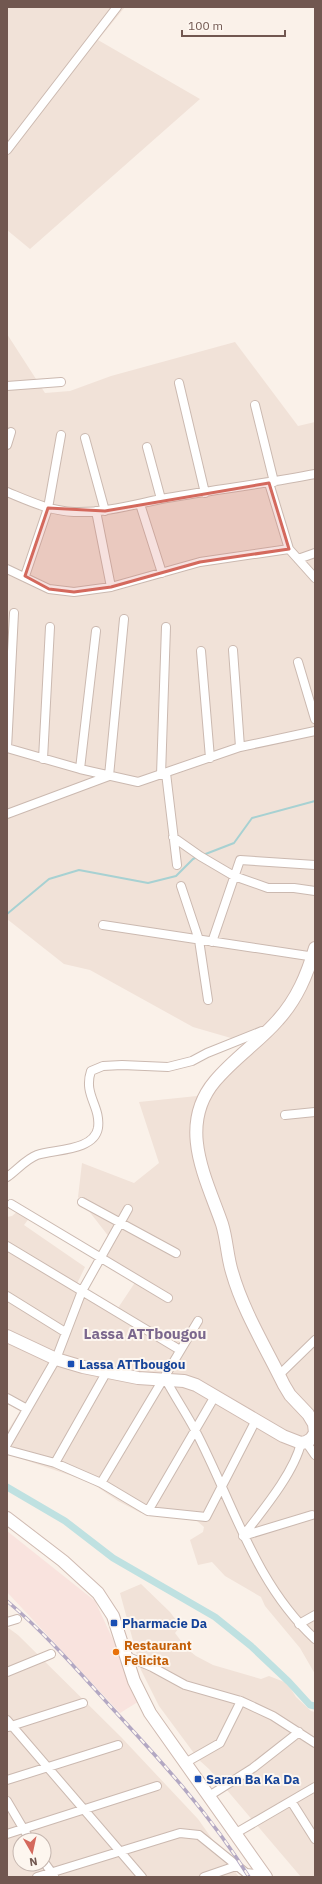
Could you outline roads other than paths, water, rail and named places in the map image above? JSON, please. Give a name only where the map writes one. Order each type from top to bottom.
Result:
[{"type":"street","points":[[7,150],[117,7]]},
{"type":"street","points":[[7,386],[61,382]]},
{"type":"street","points":[[179,384],[205,493]]},
{"type":"street","points":[[255,405],[271,483],[289,549],[315,578]]},
{"type":"street","points":[[7,445],[11,432]]},
{"type":"street","points":[[25,576],[48,508],[61,436]]},
{"type":"street","points":[[85,438],[105,511]]},
{"type":"street","points":[[147,447],[161,499]]},
{"type":"street","points":[[7,492],[48,508],[73,512],[96,512],[161,499],[271,483],[315,474]]},
{"type":"street","points":[[140,504],[162,573]]},
{"type":"street","points":[[96,512],[111,587]]},
{"type":"street","points":[[7,569],[25,576],[49,589],[74,592],[111,587],[200,562],[289,549]]},
{"type":"street","points":[[298,559],[315,553]]},
{"type":"street","points":[[14,613],[7,748],[80,770],[138,782],[240,747],[315,731]]},
{"type":"street","points":[[109,776],[124,619]]},
{"type":"street","points":[[43,759],[50,627]]},
{"type":"street","points":[[166,627],[163,774],[177,865]]},
{"type":"street","points":[[80,770],[96,631]]},
{"type":"street","points":[[233,650],[240,747]]},
{"type":"street","points":[[201,651],[210,758]]},
{"type":"street","points":[[298,662],[315,719]]},
{"type":"street","points":[[7,814],[109,776]]},
{"type":"street","points":[[173,837],[200,856],[234,876],[268,888],[294,888],[315,892]]},
{"type":"street","points":[[212,942],[240,860],[315,865]]},
{"type":"street","points":[[181,886],[199,940],[208,1000]]},
{"type":"street","points":[[103,925],[212,942],[314,954],[303,983],[293,1002],[267,1032],[230,1064],[214,1083],[205,1097],[196,1127],[196,1145],[203,1176],[222,1226],[232,1272],[242,1299],[290,1395],[308,1414],[315,1424],[315,1432],[311,1439],[303,1442],[298,1456],[264,1508],[243,1536]]},
{"type":"street","points":[[7,1177],[35,1156],[86,1144],[95,1138],[98,1120],[97,1113],[89,1094],[88,1081],[91,1071],[103,1066],[122,1065],[168,1067],[192,1061],[233,1042],[262,1031],[267,1032]]},
{"type":"street","points":[[285,1115],[315,1112]]},
{"type":"street","points":[[82,1202],[176,1253]]},
{"type":"street","points":[[11,1204],[168,1298]]},
{"type":"street","points":[[7,1444],[56,1359],[65,1332],[82,1291],[128,1209]]},
{"type":"street","points":[[7,1246],[180,1350]]},
{"type":"street","points":[[7,1296],[65,1332]]},
{"type":"street","points":[[101,1483],[198,1322]]},
{"type":"street","points":[[7,1336],[56,1359],[106,1373],[138,1378],[184,1381],[196,1385],[283,1436],[303,1442],[315,1455]]},
{"type":"street","points":[[279,1375],[315,1340]]},
{"type":"street","points":[[55,1463],[106,1373]]},
{"type":"street","points":[[164,1380],[195,1431],[243,1536],[259,1567],[299,1624],[315,1640]]},
{"type":"street","points":[[148,1511],[215,1396]]},
{"type":"street","points":[[7,1398],[27,1409]]},
{"type":"street","points":[[7,1450],[55,1463],[101,1483],[148,1511],[206,1517],[256,1420]]},
{"type":"street","points":[[243,1536],[312,1515]]},
{"type":"street","points":[[7,1518],[63,1561],[98,1593],[113,1616],[134,1681],[150,1713],[265,1876]]},
{"type":"street","points":[[299,1624],[315,1614]]},
{"type":"street","points":[[7,1622],[17,1619]]},
{"type":"street","points":[[7,1672],[51,1654]]},
{"type":"street","points":[[126,1656],[185,1685],[241,1701],[273,1716],[315,1743]]},
{"type":"street","points":[[185,1763],[220,1743],[241,1701]]},
{"type":"street","points":[[83,1703],[9,1724],[48,1767],[142,1877]]},
{"type":"street","points":[[209,1796],[253,1768],[299,1732]]},
{"type":"street","points":[[7,1780],[118,1745]]},
{"type":"street","points":[[7,1834],[157,1786]]},
{"type":"street","points":[[236,1833],[315,1787]]},
{"type":"street","points":[[7,1801],[25,1832]]},
{"type":"street","points":[[291,1801],[315,1839]]},
{"type":"street","points":[[37,1877],[53,1875],[180,1833],[199,1834],[246,1873],[265,1876]]},
{"type":"street","points":[[204,1877],[236,1866]]},
{"type":"waterway","points":[[203,855],[234,843],[252,818],[315,801]]},
{"type":"waterway","points":[[7,914],[49,879],[79,870],[148,883],[176,876],[193,859],[197,857]]},
{"type":"waterway","points":[[7,1487],[65,1521],[113,1558],[215,1617],[251,1646],[289,1682],[310,1705],[315,1706]]},
{"type":"railway","points":[[7,1601],[61,1652],[166,1768],[218,1831],[249,1877]]},
{"type":"place","name":"Lassa ATTbougou","points":[[71,1364]]},
{"type":"place","name":"Pharmacie Da","points":[[114,1623]]},
{"type":"place","name":"Restaurant Felicita","points":[[116,1652]]},
{"type":"place","name":"Saran Ba Ka Da","points":[[198,1779]]},
{"type":"district","name":"Lassa ATTbougou","points":[[145,1333]]}]
